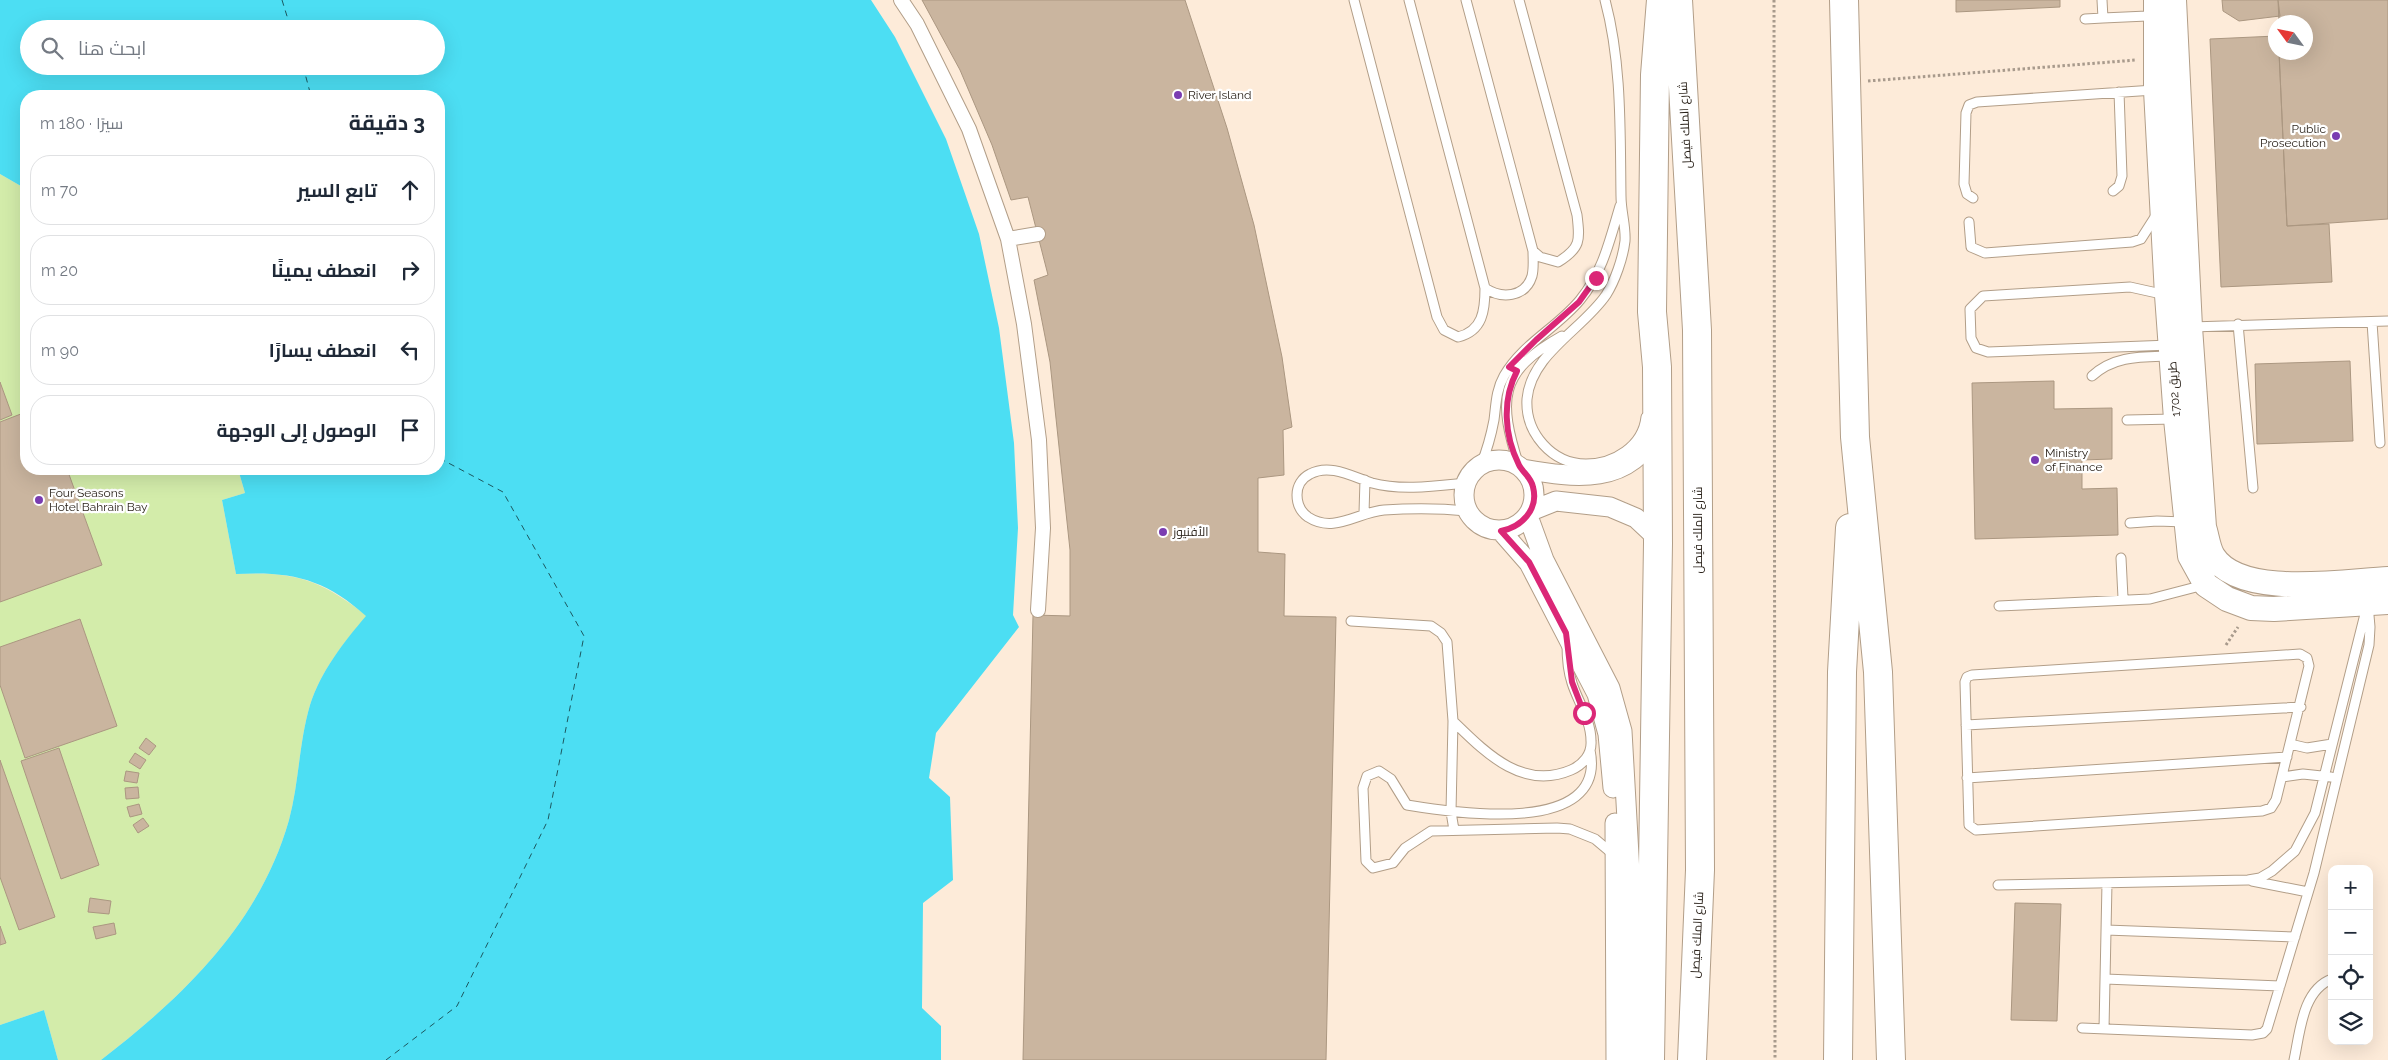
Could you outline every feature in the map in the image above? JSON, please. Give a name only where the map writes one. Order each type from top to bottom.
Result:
[{"type":"highway","points":[[1650,1060],[1658,543],[1657,367],[1652,312],[1656,76],[1661,0]]},
{"type":"highway","name":"شارع الملك فيصل","points":[[1678,0],[1697,330],[1700,870],[1692,1060]]},
{"type":"highway","points":[[1844,0],[1855,437],[1878,672],[1891,1060]]},
{"type":"highway","points":[[1838,1060],[1842,672],[1855,437]]},
{"type":"highway","points":[[1693,1023],[1712,1060]]},
{"type":"street","points":[[902,0],[917,24],[969,130],[1008,239],[1024,324],[1039,440],[1043,528],[1038,610]]},
{"type":"street","name":"طريق 1702","points":[[2162,2],[2156,90],[2167,295],[2204,527],[2212,555],[2222,566],[2240,577],[2264,582],[2285,584],[2377,579]]},
{"type":"street","name":"طريق 1702","points":[[2162,2],[2175,339],[2176,419],[2190,556],[2206,585],[2227,599],[2251,608],[2274,609],[2378,603]]},
{"type":"street","points":[[1008,239],[1038,234]]},
{"type":"street","points":[[1658,429],[1647,447],[1632,462],[1620,469],[1598,468],[1565,474],[1521,468],[1507,461],[1494,460],[1475,469],[1466,482],[1464,492],[1467,511],[1481,526],[1501,531],[1511,529],[1529,514],[1556,501],[1610,507],[1636,518],[1652,533],[1658,543]]},
{"type":"street","points":[[1521,468],[1530,478],[1534,488],[1529,514],[1544,560],[1610,688],[1622,731],[1630,873],[1631,1060]]},
{"type":"street","points":[[1501,531],[1529,562],[1597,694],[1608,734],[1613,774],[1616,858],[1616,1060]]},
{"type":"street","points":[[2377,579],[2378,603]]},
{"type":"lane","points":[[1354,0],[1437,317],[1444,330],[1458,337],[1474,330],[1484,311],[1485,288],[1409,0]]},
{"type":"lane","points":[[1466,0],[1533,251],[1532,275],[1528,284],[1520,291],[1502,296],[1485,288]]},
{"type":"lane","points":[[1520,0],[1577,215],[1579,235],[1578,244],[1571,254],[1558,262],[1540,257],[1533,251]]},
{"type":"lane","points":[[1605,0],[1613,34],[1621,203],[1625,223],[1624,243],[1614,278],[1598,304],[1546,359],[1535,376],[1527,397],[1529,420],[1539,440],[1555,455],[1574,463],[1598,468],[1615,458],[1637,440],[1646,422],[1650,389],[1657,367]]},
{"type":"lane","points":[[2102,0],[2102,18]]},
{"type":"lane","points":[[2085,19],[2147,16],[2162,2]]},
{"type":"lane","points":[[1973,198],[1967,194],[1964,184],[1966,113],[1969,105],[1977,102],[2156,90]]},
{"type":"lane","points":[[2113,191],[2118,186],[2122,176],[2119,92]]},
{"type":"lane","points":[[1481,465],[1491,434],[1498,390],[1536,340],[1579,302],[1596,278],[1606,255],[1621,203]]},
{"type":"lane","points":[[1969,222],[1969,243],[1980,252],[2132,242],[2141,239],[2162,206]]},
{"type":"lane","points":[[2167,295],[2142,288],[2124,287],[1988,295],[1977,299],[1970,309],[1972,344],[1982,352],[2109,347],[2175,339],[2238,324],[2388,321]]},
{"type":"lane","points":[[2372,322],[2380,443]]},
{"type":"lane","points":[[2238,324],[2253,488]]},
{"type":"lane","points":[[1521,468],[1510,438],[1506,414],[1508,391],[1513,369],[1533,354],[1573,330]]},
{"type":"lane","points":[[2092,376],[2112,362],[2128,358],[2175,339]]},
{"type":"lane","points":[[2109,347],[2112,362]]},
{"type":"lane","points":[[2127,420],[2176,419]]},
{"type":"lane","points":[[1466,482],[1395,486],[1365,480],[1334,470],[1314,472],[1300,482],[1297,490],[1299,507],[1304,514],[1317,522],[1340,523],[1364,513],[1419,508],[1467,511]]},
{"type":"lane","points":[[1364,513],[1365,480]]},
{"type":"lane","points":[[2130,524],[2156,521],[2186,522]]},
{"type":"lane","points":[[2121,558],[2123,598]]},
{"type":"lane","points":[[1998,606],[2123,598],[2150,599],[2206,585]]},
{"type":"lane","points":[[1998,885],[2248,880],[2260,878],[2272,871],[2294,851],[2315,813],[2358,633],[2378,603]]},
{"type":"lane","points":[[2082,1028],[2258,1035],[2266,1029],[2308,892],[2338,779],[2369,645],[2370,627],[2378,603]]},
{"type":"lane","points":[[1351,621],[1430,626],[1441,633],[1447,642],[1453,721],[1451,812],[1454,830]]},
{"type":"lane","points":[[1566,633],[1572,682],[1591,733],[1592,768],[1588,785],[1580,794],[1563,804],[1531,813],[1451,812],[1407,805],[1391,779],[1379,771],[1367,776],[1363,788],[1366,861],[1373,868],[1393,863],[1405,848],[1431,831],[1557,828],[1570,829],[1595,840],[1616,858]]},
{"type":"lane","points":[[2304,655],[2309,666],[2301,707],[2274,804],[2262,811],[1976,830],[1969,825],[1965,682],[1967,678],[1972,675],[2216,660],[2304,655]]},
{"type":"lane","points":[[1966,725],[2301,707]]},
{"type":"lane","points":[[1453,721],[1490,757],[1527,774],[1557,776],[1573,770],[1586,759],[1590,750]]},
{"type":"lane","points":[[2290,744],[2307,748],[2332,744]]},
{"type":"lane","points":[[1967,778],[2287,757]]},
{"type":"lane","points":[[2282,777],[2304,774],[2338,779]]},
{"type":"lane","points":[[2248,880],[2308,892]]},
{"type":"lane","points":[[2104,1029],[2107,883]]},
{"type":"lane","points":[[2106,930],[2295,937]]},
{"type":"lane","points":[[2105,979],[2280,986]]},
{"type":"lane","points":[[2294,1060],[2311,996],[2323,982],[2328,980]]},
{"type":"path","points":[[1774,0],[1775,1060]]},
{"type":"path","points":[[1846,83],[2157,59]]},
{"type":"path","points":[[2216,660],[2251,608]]},
{"type":"green space","points":[[0,174],[20,186],[20,475],[240,475],[245,493],[222,500],[236,574],[275,574],[306,580],[335,594],[367,616],[334,658],[320,681],[310,705],[289,820],[276,857],[259,892],[238,925],[189,984],[101,1060],[58,1060],[44,1010],[0,1025]]},
{"type":"water","points":[[0,0],[871,0],[895,37],[946,139],[979,234],[999,328],[1014,443],[1018,528],[1013,615],[1019,627],[936,733],[929,778],[950,797],[953,880],[923,903],[922,1008],[941,1026],[941,1060],[101,1060],[189,984],[238,925],[259,892],[276,857],[289,820],[310,705],[326,669],[366,616],[336,593],[307,580],[274,574],[236,574],[222,500],[245,493],[240,475],[445,475],[445,90],[20,90],[20,186],[0,174]]},
{"type":"water","points":[[44,1010],[58,1060],[0,1060],[0,1025]]},
{"type":"building","name":"الأفنيوز","points":[[922,0],[1185,0],[1227,128],[1254,225],[1282,357],[1292,427],[1283,430],[1284,475],[1258,478],[1258,552],[1285,554],[1284,616],[1336,617],[1326,1060],[1023,1060],[1033,615],[1070,616],[1070,550],[1050,362],[1034,280],[1048,275],[1028,197],[1011,200],[992,145],[960,70]]},
{"type":"building","points":[[1956,0],[2060,0],[2060,7],[1956,12]]},
{"type":"building","points":[[2222,0],[2278,0],[2280,15],[2268,15],[2268,17],[2239,21],[2223,11]]},
{"type":"building","name":"Public Prosecution","points":[[2278,0],[2388,0],[2388,219],[2287,226],[2279,60],[2313,60],[2313,15],[2279,15]]},
{"type":"building","points":[[2268,36],[2268,60],[2279,60],[2287,226],[2329,224],[2332,282],[2221,287],[2210,39]]},
{"type":"building","points":[[2350,361],[2353,441],[2257,444],[2255,364]]},
{"type":"building","name":"Ministry of Finance","points":[[2054,381],[2054,409],[2112,408],[2112,459],[2082,460],[2082,489],[2117,488],[2118,535],[1975,539],[1972,383]]},
{"type":"building","points":[[0,382],[12,415],[0,420]]},
{"type":"building","name":"Four Seasons Hotel Bahrain Bay","points":[[20,414],[20,475],[69,475],[102,565],[0,602],[0,422]]},
{"type":"building","points":[[80,619],[117,726],[25,758],[0,685],[0,647]]},
{"type":"building","points":[[146,738],[156,746],[149,755],[139,748]]},
{"type":"building","points":[[59,748],[99,865],[61,879],[21,761]]},
{"type":"building","points":[[135,753],[146,760],[140,769],[129,762]]},
{"type":"building","points":[[0,760],[55,917],[19,930],[0,877]]},
{"type":"building","points":[[126,771],[139,773],[137,783],[124,781]]},
{"type":"building","points":[[138,787],[139,798],[126,799],[125,788]]},
{"type":"building","points":[[139,804],[142,814],[130,817],[127,807]]},
{"type":"building","points":[[143,818],[149,826],[138,833],[133,825]]},
{"type":"building","points":[[90,898],[111,901],[109,914],[88,912]]},
{"type":"building","points":[[2015,903],[2061,904],[2057,1021],[2011,1020]]},
{"type":"building","points":[[114,923],[116,934],[96,939],[93,927]]},
{"type":"building","points":[[0,926],[6,943],[0,945]]},
{"type":"ferry route","points":[[282,0],[288,20]]},
{"type":"ferry route","points":[[305,75],[309,90]]},
{"type":"ferry route","points":[[386,1060],[457,1006],[548,820],[584,636],[503,492],[445,461]]},
{"type":"place","name":"River Island","points":[[1178,95]]},
{"type":"place","name":"Public Prosecution","points":[[2336,136]]},
{"type":"place","name":"Ministry of Finance","points":[[2035,460]]},
{"type":"place","name":"Four Seasons Hotel Bahrain Bay","points":[[39,500]]},
{"type":"place","name":"الأفنيوز","points":[[1163,532]]},
{"type":"route","points":[[1584,713],[1569,669],[1566,633],[1529,562],[1501,531],[1511,529],[1520,524],[1531,511],[1534,500],[1534,488],[1530,478],[1520,466],[1507,425],[1506,403],[1508,391],[1517,371],[1509,367],[1579,302],[1596,278]]}]
